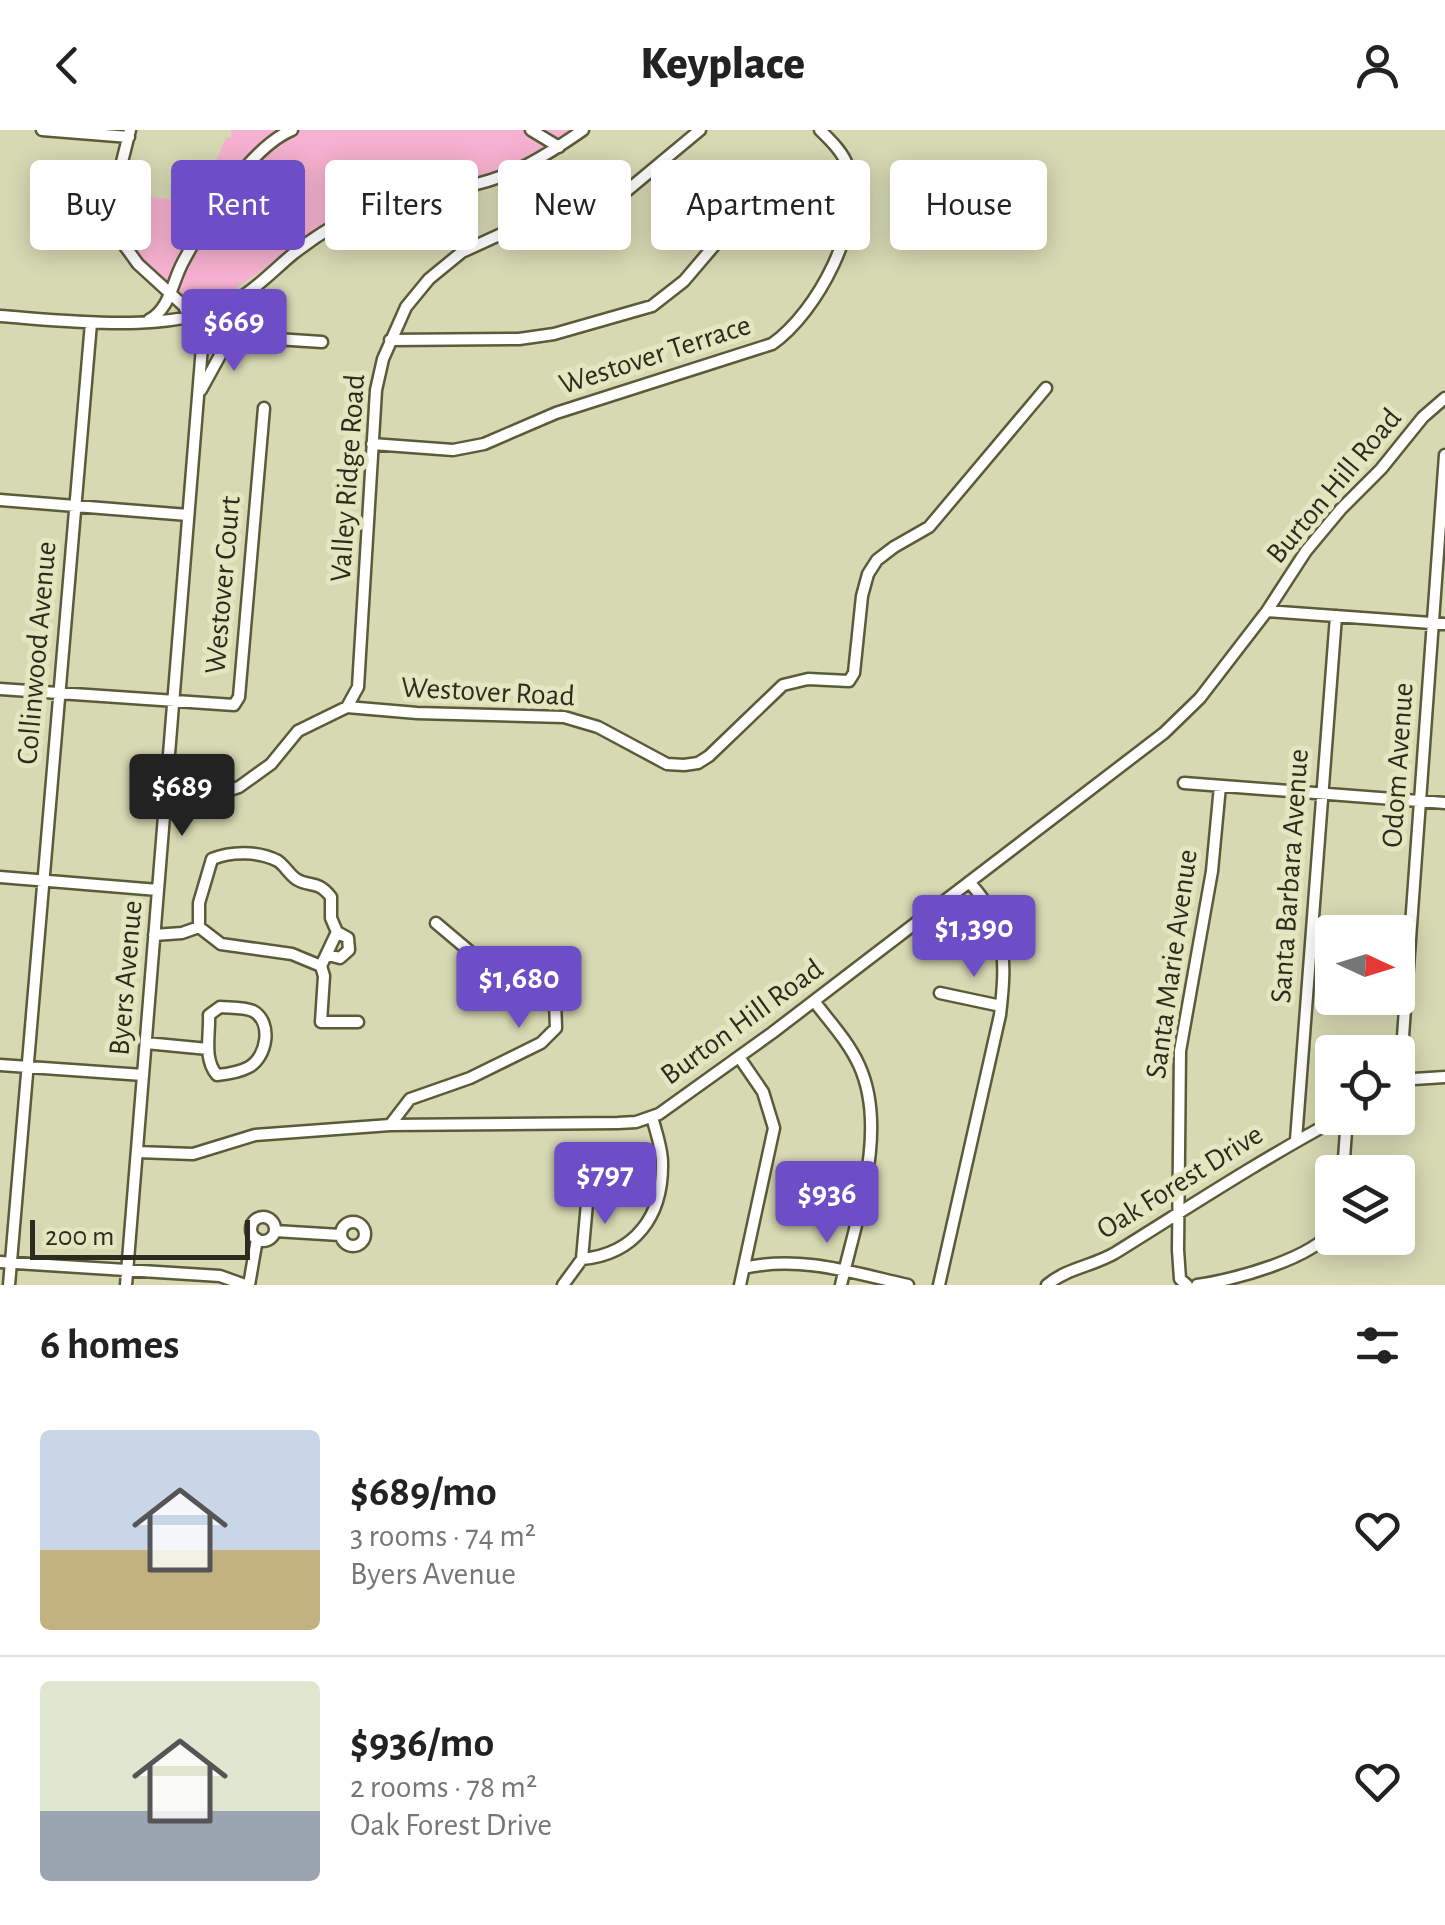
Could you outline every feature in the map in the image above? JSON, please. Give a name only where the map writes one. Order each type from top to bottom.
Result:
[{"type":"street","points":[[42,130],[129,134],[114,194],[116,220],[128,253],[192,317]]},
{"type":"street","points":[[148,320],[162,311],[200,233],[237,180],[281,135],[292,130]]},
{"type":"street","points":[[531,130],[560,147]]},
{"type":"street","points":[[0,316],[90,323],[192,317],[229,304],[252,290],[319,235],[358,214],[396,198],[494,179],[530,165],[583,130]]},
{"type":"street","name":"Valley Ridge Road","points":[[347,707],[358,687],[378,374],[413,296],[462,252],[521,226],[617,199],[700,130]]},
{"type":"street","name":"Westover Terrace","points":[[372,444],[454,450],[484,444],[556,413],[772,344],[787,334],[824,283],[845,231],[851,200],[847,164],[820,130]]},
{"type":"street","points":[[390,340],[520,339],[554,334],[652,306],[684,281],[710,250]]},
{"type":"street","points":[[200,390],[252,290]]},
{"type":"street","name":"Byers Avenue","points":[[126,1285],[200,390],[202,346],[192,317]]},
{"type":"street","name":"Collinwood Avenue","points":[[10,1285],[6,1262],[28,1067],[90,323]]},
{"type":"street","points":[[202,346],[230,336],[322,342]]},
{"type":"street","name":"Westover Road","points":[[347,707],[418,714],[564,717],[598,727],[667,764],[698,763],[784,685],[808,679],[849,681],[854,673],[862,596],[877,560],[938,518],[1046,388]]},
{"type":"street","name":"Burton Hill Road","points":[[136,1152],[193,1154],[255,1135],[390,1125],[618,1123],[652,1117],[814,1001],[1174,724],[1200,698],[1266,612],[1306,551],[1445,398]]},
{"type":"street","name":"Westover Court","points":[[173,702],[230,706],[238,697],[264,408]]},
{"type":"street","name":"Odom Avenue","points":[[1402,1035],[1420,800],[1439,624],[1445,454]]},
{"type":"street","points":[[0,500],[188,515]]},
{"type":"street","points":[[1266,612],[1439,624]]},
{"type":"street","name":"Santa Barbara Avenue","points":[[1296,1140],[1336,616]]},
{"type":"street","points":[[0,690],[173,702]]},
{"type":"street","points":[[165,812],[239,788],[271,764],[298,732],[347,707]]},
{"type":"street","points":[[1184,783],[1445,802]]},
{"type":"street","name":"Santa Marie Avenue","points":[[1187,1285],[1180,1279],[1180,1051],[1212,871],[1220,786]]},
{"type":"street","points":[[199,928],[198,902],[212,858],[238,854],[278,862],[295,878],[322,885],[332,896],[330,918],[337,932],[348,938],[349,950],[340,958],[328,955]]},
{"type":"street","points":[[0,877],[158,890]]},
{"type":"street","points":[[939,1285],[1001,1006],[1006,960],[986,903],[969,882]]},
{"type":"street","points":[[390,1125],[410,1099],[470,1078],[541,1043],[556,1028],[556,1000],[541,980],[487,966],[436,923]]},
{"type":"street","points":[[154,935],[199,928]]},
{"type":"street","points":[[199,928],[221,944],[292,954],[321,966]]},
{"type":"street","points":[[337,932],[321,966],[321,1022],[358,1022]]},
{"type":"street","points":[[940,993],[1001,1006]]},
{"type":"street","points":[[814,1001],[858,1063],[868,1097],[871,1147],[840,1285]]},
{"type":"street","points":[[213,1010],[249,1010],[262,1020],[266,1044],[258,1060],[249,1067],[217,1075],[209,1064],[208,1049],[213,1010]]},
{"type":"street","points":[[146,1043],[208,1049]]},
{"type":"street","points":[[739,1056],[763,1092],[774,1128],[740,1285]]},
{"type":"street","points":[[0,1065],[143,1075]]},
{"type":"street","points":[[1415,1078],[1445,1077]]},
{"type":"street","points":[[582,1259],[602,1257],[626,1246],[652,1210],[660,1189],[662,1163],[652,1117]]},
{"type":"street","name":"Oak Forest Drive","points":[[1046,1285],[1058,1276],[1102,1261],[1315,1130]]},
{"type":"street","points":[[563,1285],[582,1259],[588,1192]]},
{"type":"street","points":[[275,1231],[273,1222],[266,1217],[252,1224],[251,1233],[264,1241],[275,1231],[340,1235]]},
{"type":"street","points":[[6,1262],[220,1276],[246,1285],[257,1239]]},
{"type":"street","points":[[1197,1285],[1271,1266],[1315,1246]]},
{"type":"street","points":[[744,1268],[788,1262],[908,1285]]},
{"type":"shaded area","points":[[231,130],[576,130],[523,160],[498,160],[498,171],[478,177],[478,160],[325,160],[325,224],[305,238],[305,160],[216,160],[226,138],[232,137]]},
{"type":"shaded area","points":[[151,197],[171,199],[171,250],[289,250],[225,295],[197,304],[189,301],[168,286],[133,250],[151,250]]}]
